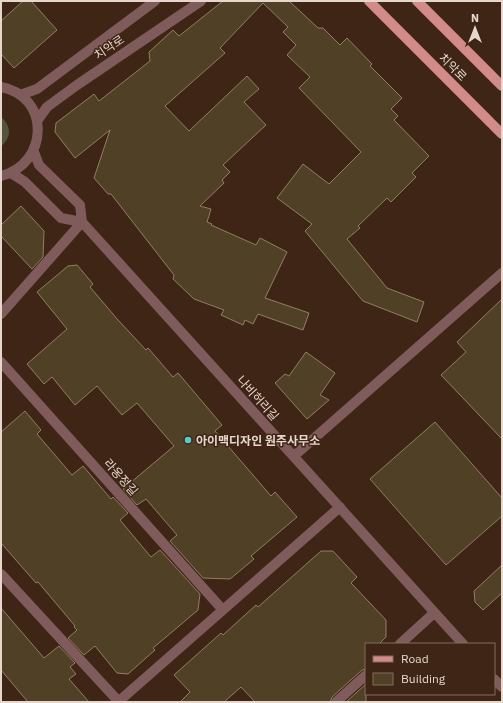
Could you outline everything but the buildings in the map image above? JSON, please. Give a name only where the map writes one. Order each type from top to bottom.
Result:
[{"type":"main road","name":"치악로","points":[[369,1],[502,134]]},
{"type":"main road","name":"치악로","points":[[417,1],[502,86]]},
{"type":"street","name":"치악로","points":[[20,95],[37,89],[155,1]]},
{"type":"street","name":"치악로","points":[[37,121],[47,107],[77,85],[201,1]]},
{"type":"street","points":[[1,88],[20,95],[31,106],[37,121],[38,136],[34,152],[25,164],[11,173],[1,176]]},
{"type":"street","points":[[1,314],[82,222],[80,204],[39,165],[34,152]]},
{"type":"street","points":[[11,173],[25,182],[61,218],[82,222]]},
{"type":"street","name":"나비허리길","points":[[82,222],[462,643]]},
{"type":"street","points":[[294,456],[502,273]]},
{"type":"street","name":"라옹정길","points":[[1,362],[222,609]]},
{"type":"street","points":[[1,574],[119,702],[222,609],[340,507]]},
{"type":"street","points":[[401,643],[434,613]]},
{"type":"street","points":[[336,702],[365,676]]},
{"type":"green space","points":[[1,117],[7,124],[9,132],[5,143],[1,146]]},
{"type":"place","name":"아이맥디자인 원주사무소","points":[[188,440]]}]
